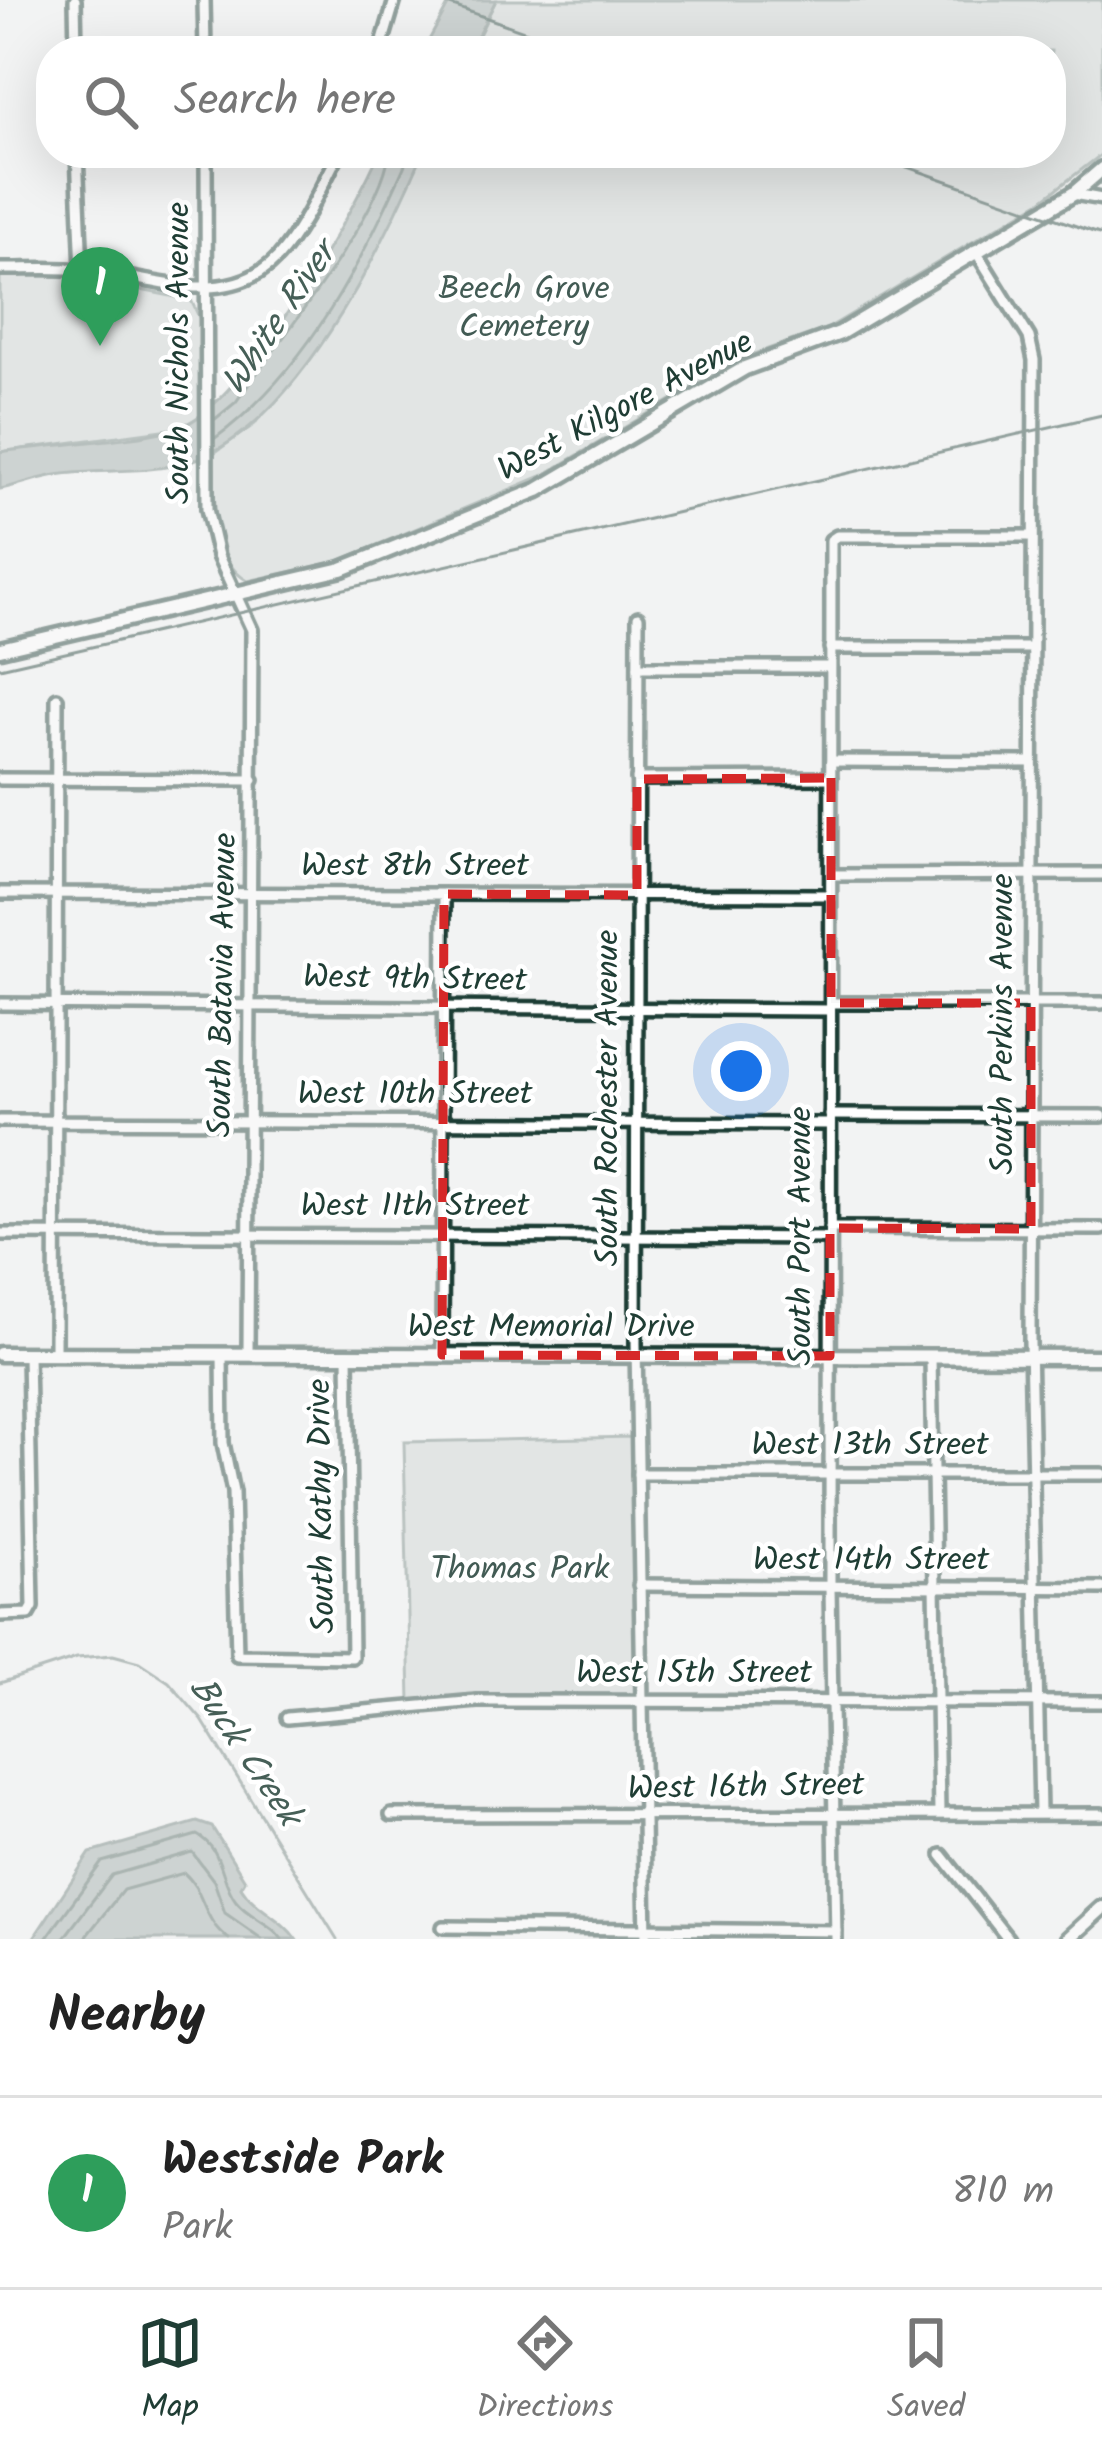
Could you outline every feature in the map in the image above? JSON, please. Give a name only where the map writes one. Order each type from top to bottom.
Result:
[{"type":"main road","name":"West Kilgore Avenue","points":[[0,649],[342,569],[538,490],[746,368],[840,333],[1073,194],[1102,169]]},
{"type":"main road","name":"West Memorial Drive","points":[[0,1354],[1102,1357]]},
{"type":"main road","points":[[1068,1939],[1102,1907]]},
{"type":"street","points":[[76,0],[76,36]]},
{"type":"street","points":[[205,0],[205,36]]},
{"type":"street","points":[[384,36],[394,0]]},
{"type":"street","points":[[77,168],[82,270]]},
{"type":"street","name":"South Nichols Avenue","points":[[206,168],[207,495],[214,543],[249,616]]},
{"type":"street","points":[[0,269],[82,270],[207,289],[245,280],[277,257],[330,168]]},
{"type":"street","points":[[1073,194],[1102,199]]},
{"type":"street","name":"South Perkins Avenue","points":[[975,250],[1025,330],[1033,353],[1031,1229],[1040,1812]]},
{"type":"street","name":"South Port Avenue","points":[[836,1935],[830,1702],[831,540],[837,536],[1032,536]]},
{"type":"street","name":"South Batavia Avenue","points":[[248,1354],[254,780],[249,616]]},
{"type":"street","name":"South Rochester Avenue","points":[[638,617],[636,1354],[646,1934]]},
{"type":"street","points":[[830,648],[1032,648]]},
{"type":"street","points":[[638,667],[830,668]]},
{"type":"street","points":[[55,1354],[57,698]]},
{"type":"street","points":[[831,761],[1031,762]]},
{"type":"street","points":[[637,779],[831,778]]},
{"type":"street","points":[[0,779],[254,780]]},
{"type":"street","points":[[831,874],[1102,874]]},
{"type":"street","name":"West 8th Street","points":[[0,893],[830,896]]},
{"type":"street","points":[[442,1354],[444,894]]},
{"type":"street","name":"West 9th Street","points":[[0,1004],[636,1010],[1102,1003]]},
{"type":"street","name":"West 10th Street","points":[[0,1120],[637,1123],[1102,1116]]},
{"type":"street","name":"West 11th Street","points":[[0,1234],[1102,1229]]},
{"type":"street","points":[[0,1615],[31,1613],[28,1354]]},
{"type":"street","name":"South Kathy Drive","points":[[222,1354],[224,1450],[233,1492],[236,1655],[352,1657],[348,1354]]},
{"type":"street","points":[[931,1358],[939,1812]]},
{"type":"street","name":"West 13th Street","points":[[638,1474],[1102,1474]]},
{"type":"street","name":"West 14th Street","points":[[639,1586],[1102,1588]]},
{"type":"street","name":"West 15th Street","points":[[287,1718],[389,1713],[462,1701],[1102,1702]]},
{"type":"street","name":"West 16th Street","points":[[392,1815],[1102,1814]]},
{"type":"street","points":[[942,1855],[1008,1939]]},
{"type":"street","points":[[442,1927],[836,1935]]},
{"type":"highlighted area","points":[[831,778],[831,1003],[1031,1003],[1031,1229],[830,1228],[830,1356],[442,1355],[444,894],[637,895],[637,779]]},
{"type":"green space","name":"Beech Grove Cemetery","points":[[496,0],[1102,0],[1102,154],[1041,201],[828,328],[742,358],[544,475],[339,561],[248,581],[227,558],[221,541],[214,453],[255,424],[414,168],[1066,168],[1066,36],[478,36]]},
{"type":"green space","points":[[0,275],[75,277],[191,300],[200,319],[201,417],[178,428],[0,452]]},
{"type":"green space","name":"Thomas Park","points":[[633,1437],[636,1698],[485,1697],[410,1703],[404,1442]]},
{"type":"water","points":[[451,0],[496,0],[478,36],[431,36]]},
{"type":"water","points":[[371,168],[416,168],[331,331],[265,412],[229,442],[176,465],[55,475],[0,489],[0,452],[164,431],[207,410],[264,346],[345,219]]},
{"type":"water","points":[[197,1822],[212,1827],[245,1880],[241,1887],[246,1895],[296,1939],[33,1939],[90,1853]]},
{"type":"waterway","name":"Buck Creek","points":[[0,1683],[77,1658],[113,1655],[139,1662],[169,1682],[202,1720],[337,1939]]},
{"type":"railway","points":[[436,0],[538,36]]},
{"type":"railway","points":[[910,168],[1102,235]]},
{"type":"railway","points":[[0,668],[1102,415]]},
{"type":"place","name":"Westside Park","points":[[100,346]]},
{"type":"water label","name":"White River","points":[[280,319]]}]
